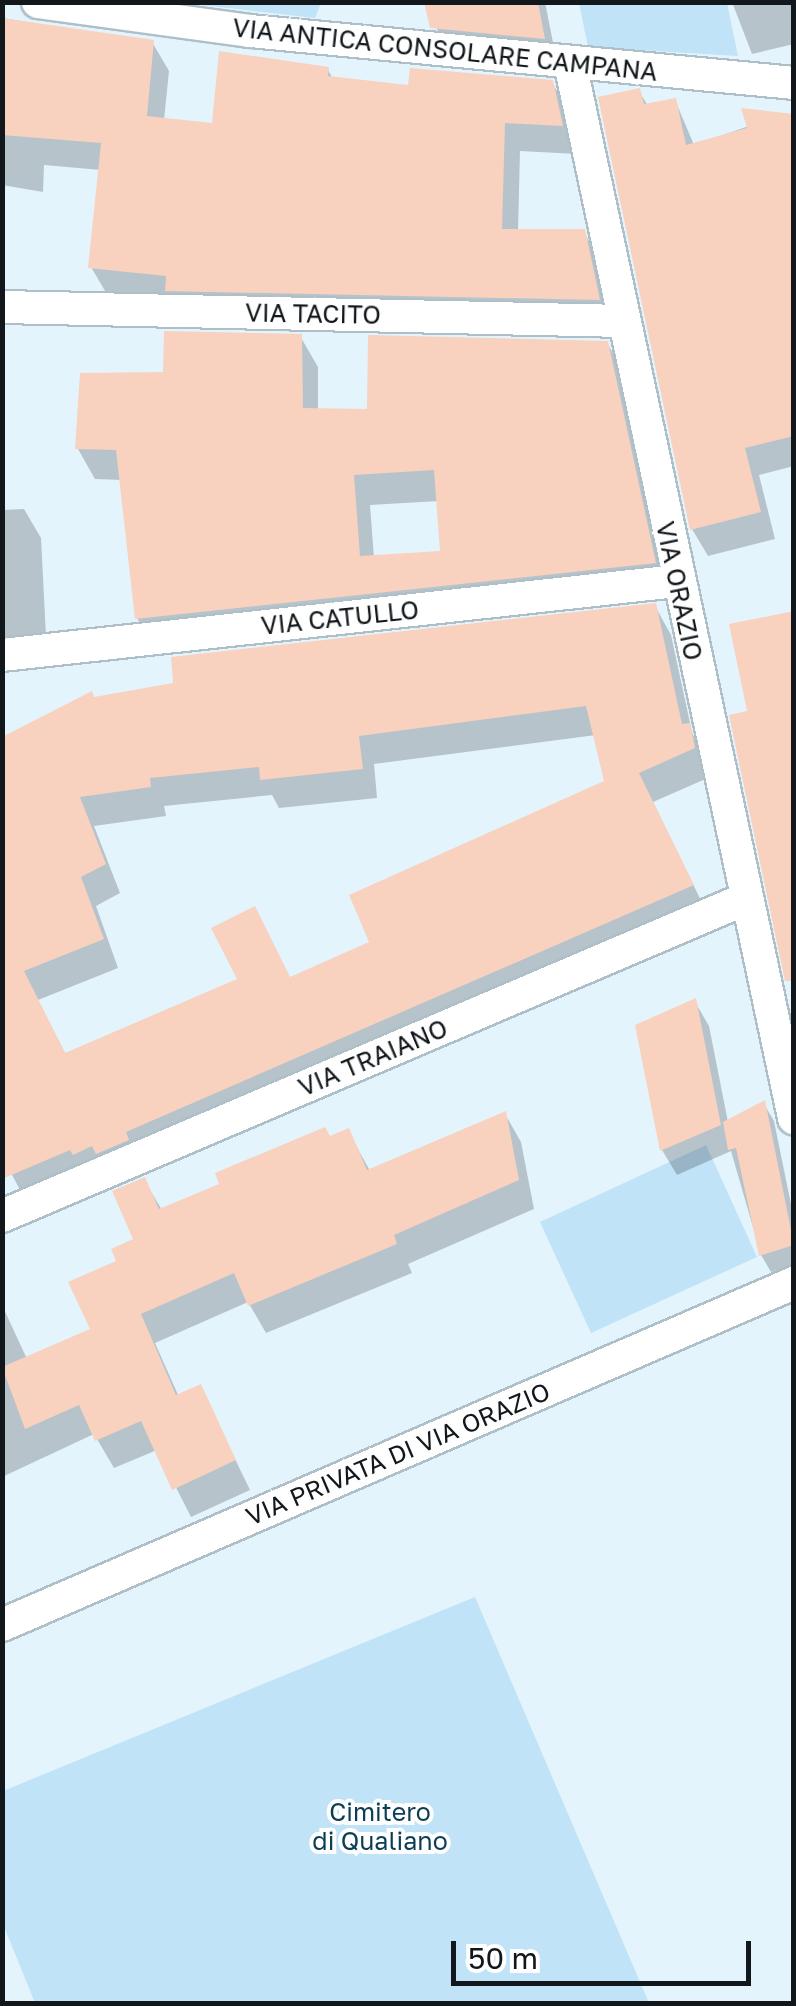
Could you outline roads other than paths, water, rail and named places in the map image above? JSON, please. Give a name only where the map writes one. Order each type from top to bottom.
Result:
[{"type":"street","name":"VIA ANTICA CONSOLARE CAMPANA","points":[[38,2],[570,63],[794,83]]},
{"type":"street","name":"VIA ORAZIO","points":[[570,63],[743,900],[794,1118]]},
{"type":"street","name":"VIA TACITO","points":[[2,308],[624,321]]},
{"type":"street","name":"VIA CATULLO","points":[[2,655],[678,581]]},
{"type":"street","name":"VIA TRAIANO","points":[[3,1214],[743,900]]},
{"type":"street","name":"VIA PRIVATA DI VIA ORAZIO","points":[[2,1624],[794,1283]]},
{"type":"park label","name":"Cimitero di Qualiano","points":[[380,1828]]}]
